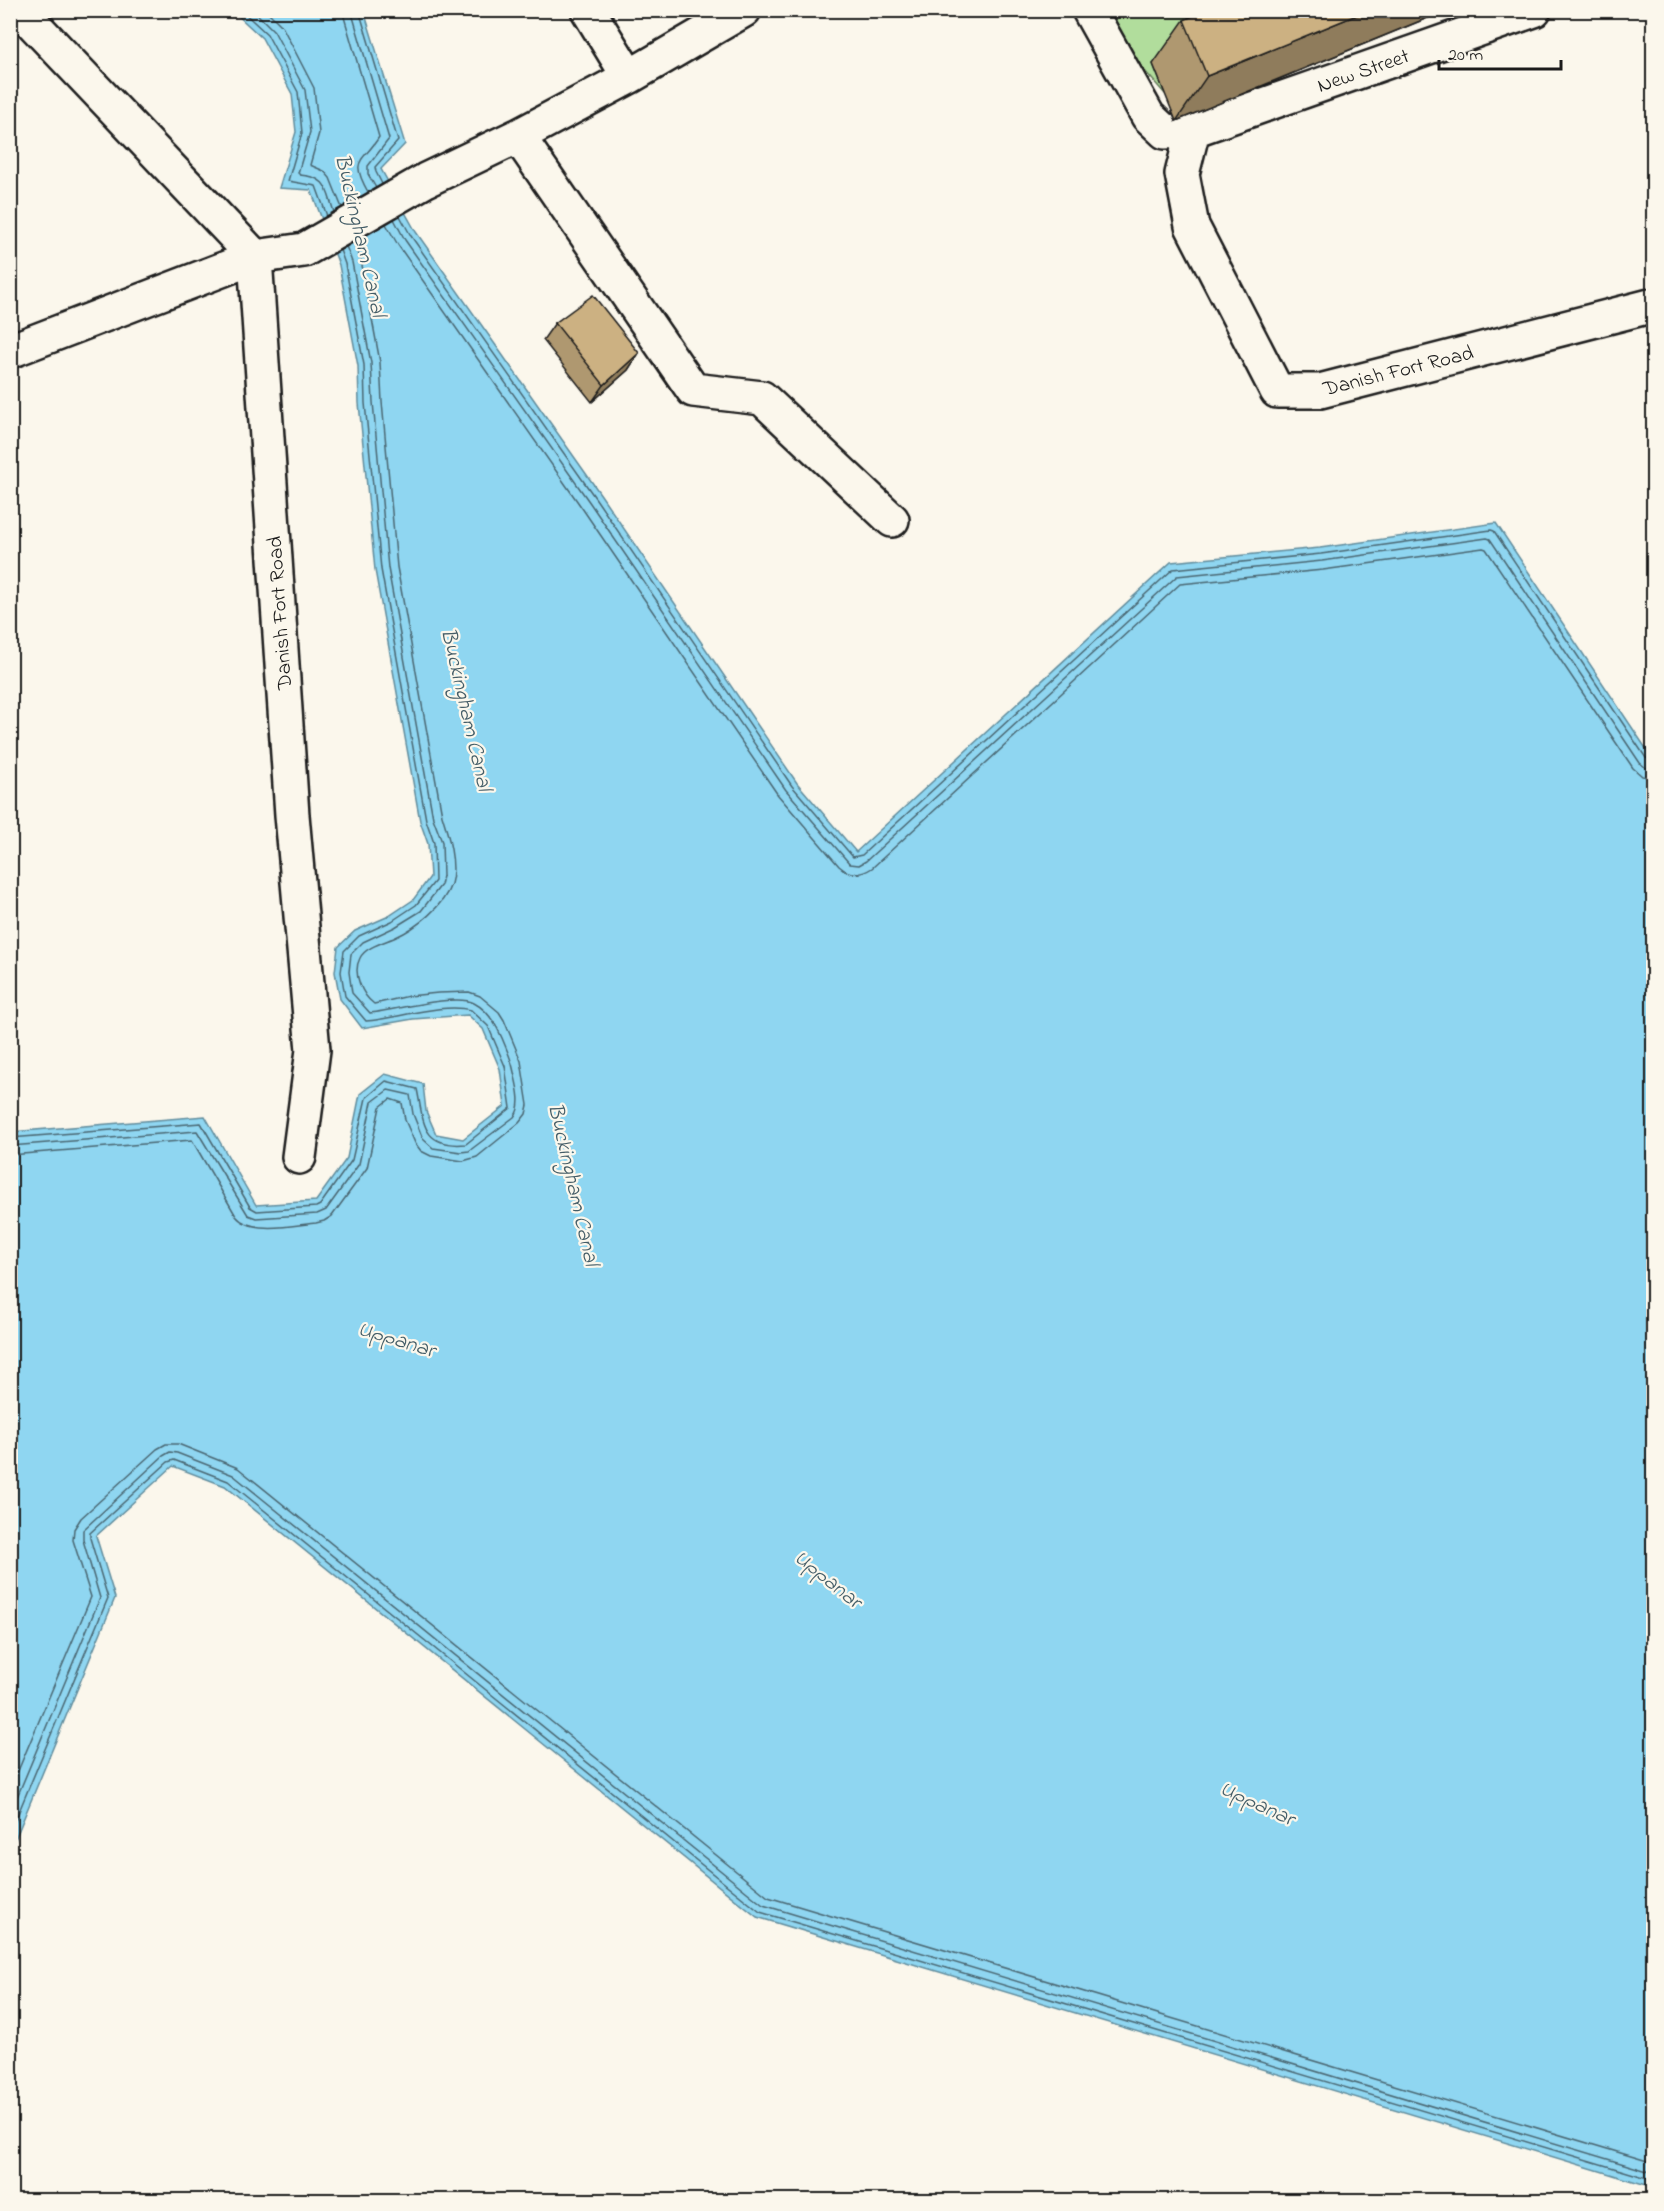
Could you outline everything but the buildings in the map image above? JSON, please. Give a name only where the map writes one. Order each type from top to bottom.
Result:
[{"type":"street","points":[[20,10],[255,257]]},
{"type":"street","points":[[588,10],[629,76]]},
{"type":"street","points":[[10,351],[255,257],[304,250],[426,180],[518,136],[744,10]]},
{"type":"street","name":"New Street","points":[[1089,10],[1148,116],[1165,132],[1193,130],[1534,10]]},
{"type":"street","name":"Danish Fort Road","points":[[1193,130],[1182,174],[1192,226],[1277,391],[1320,391],[1653,305]]},
{"type":"street","points":[[518,136],[693,390],[762,398],[892,520]]},
{"type":"street","name":"Danish Fort Road","points":[[255,257],[292,815],[313,1050],[299,1157]]},
{"type":"green space","points":[[1105,11],[1193,11],[1206,42],[1153,64],[1165,94],[1131,55]]},
{"type":"water","points":[[233,11],[364,11],[405,144],[381,169],[416,232],[601,495],[797,783],[856,852],[1171,562],[1320,548],[1496,523],[1653,759],[1653,2187],[757,1917],[225,1486],[173,1466],[96,1536],[115,1598],[11,1849],[11,1132],[205,1116],[256,1205],[316,1201],[347,1158],[360,1094],[385,1074],[423,1084],[426,1111],[436,1134],[463,1139],[505,1106],[500,1069],[483,1029],[468,1015],[413,1019],[362,1028],[340,999],[335,972],[338,947],[355,931],[389,916],[413,900],[430,877],[428,844],[420,821],[375,570],[359,403],[358,366],[339,265],[311,190],[279,188],[296,132],[292,94],[262,38]]},
{"type":"water label","name":"Buckingham Canal","points":[[362,235]]},
{"type":"water label","name":"Buckingham Canal","points":[[468,709]]},
{"type":"water label","name":"Buckingham Canal","points":[[575,1184]]},
{"type":"water label","name":"Uppanar","points":[[397,1338]]},
{"type":"water label","name":"Uppanar","points":[[829,1578]]},
{"type":"water label","name":"Uppanar","points":[[1258,1802]]}]
